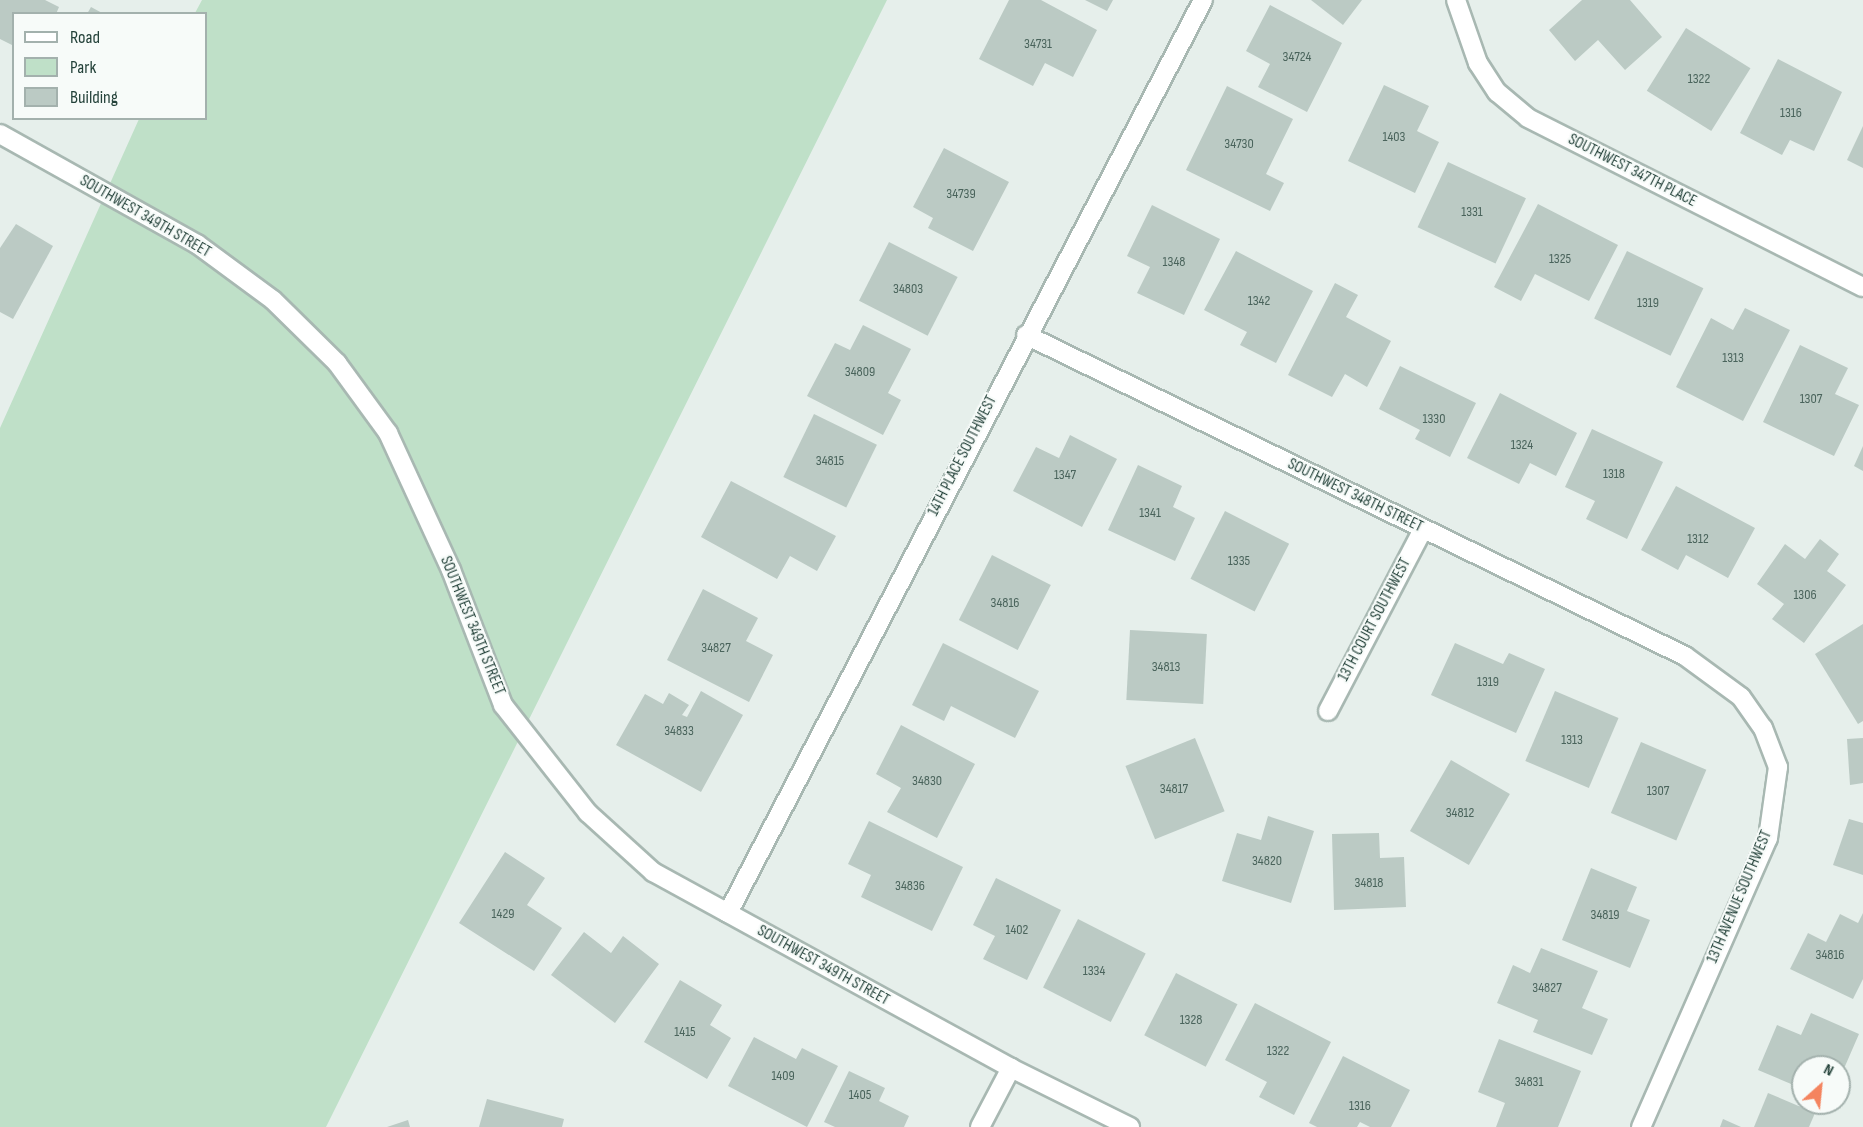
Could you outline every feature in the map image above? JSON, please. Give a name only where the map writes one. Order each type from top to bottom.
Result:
[{"type":"street","name":"14TH PLACE SOUTHWEST","points":[[728,913],[1026,334],[1203,0]]},
{"type":"street","name":"SOUTHWEST 347TH PLACE","points":[[1456,0],[1478,63],[1497,92],[1528,118],[1863,287]]},
{"type":"street","name":"SOUTHWEST 349TH STREET","points":[[0,134],[196,244],[273,300],[336,363],[388,433],[451,570],[503,705],[588,813],[653,872],[1011,1068],[1130,1127]]},
{"type":"street","name":"SOUTHWEST 348TH STREET","points":[[1026,334],[1685,656]]},
{"type":"street","name":"13TH COURT SOUTHWEST","points":[[1328,711],[1423,529]]},
{"type":"street","name":"13TH AVENUE SOUTHWEST","points":[[1641,1127],[1768,838],[1778,767],[1764,728],[1741,697],[1685,656]]},
{"type":"street","points":[[980,1127],[1011,1068]]},
{"type":"green space","points":[[202,0],[887,0],[326,1127],[0,1127],[0,428],[139,120],[207,120],[207,12],[196,12]]},
{"type":"building","points":[[0,0],[45,0],[59,7],[57,12],[12,12],[12,45],[0,39]]},
{"type":"building","points":[[1009,0],[1041,0],[1097,30],[1073,77],[1045,63],[1033,86],[979,59]]},
{"type":"building","points":[[1085,0],[1113,0],[1107,11]]},
{"type":"building","points":[[1311,0],[1362,0],[1343,25]]},
{"type":"building","points":[[1582,0],[1630,0],[1662,37],[1625,70],[1598,40],[1575,61],[1549,30]]},
{"type":"building","points":[[1270,5],[1342,43],[1307,112],[1258,87],[1270,64],[1246,51]]},
{"type":"building","points":[[91,7],[100,12],[88,12]]},
{"type":"building","points":[[1686,28],[1750,68],[1711,131],[1647,91]]},
{"type":"building","points":[[1778,59],[1842,92],[1814,151],[1790,140],[1782,155],[1740,133]]},
{"type":"building","points":[[1384,85],[1429,106],[1417,131],[1439,142],[1415,193],[1348,161]]},
{"type":"building","points":[[1227,86],[1293,119],[1266,174],[1284,183],[1270,211],[1186,170]]},
{"type":"building","points":[[1863,126],[1863,168],[1847,160]]},
{"type":"building","points":[[944,148],[1009,182],[973,251],[928,228],[933,218],[913,207]]},
{"type":"building","points":[[1448,162],[1526,198],[1496,264],[1418,227]]},
{"type":"building","points":[[1538,204],[1618,245],[1589,301],[1535,274],[1521,301],[1494,287]]},
{"type":"building","points":[[1152,205],[1220,239],[1184,315],[1137,293],[1150,267],[1127,256]]},
{"type":"building","points":[[16,224],[53,246],[13,319],[0,312],[0,248]]},
{"type":"building","points":[[889,242],[958,277],[928,336],[859,301]]},
{"type":"building","points":[[1236,251],[1313,291],[1276,363],[1240,345],[1247,332],[1204,310]]},
{"type":"building","points":[[1627,251],[1703,288],[1671,356],[1594,318]]},
{"type":"building","points":[[1335,283],[1358,295],[1346,317],[1391,341],[1367,387],[1345,374],[1332,397],[1288,375]]},
{"type":"building","points":[[1745,308],[1790,330],[1743,421],[1676,387],[1711,318],[1733,330]]},
{"type":"building","points":[[863,325],[911,349],[888,393],[901,400],[883,435],[807,396],[835,343],[850,350]]},
{"type":"building","points":[[1800,345],[1848,368],[1835,394],[1859,405],[1834,456],[1763,422]]},
{"type":"building","points":[[1400,366],[1476,403],[1450,457],[1415,439],[1420,430],[1379,409]]},
{"type":"building","points":[[1500,393],[1577,433],[1556,476],[1530,463],[1519,484],[1467,458]]},
{"type":"building","points":[[814,414],[877,445],[846,508],[783,477]]},
{"type":"building","points":[[1592,429],[1663,462],[1627,539],[1586,519],[1595,501],[1565,487]]},
{"type":"building","points":[[1070,435],[1117,459],[1082,527],[1013,491],[1036,447],[1059,458]]},
{"type":"building","points":[[1863,446],[1863,471],[1854,466]]},
{"type":"building","points":[[1138,465],[1182,486],[1173,507],[1195,518],[1175,561],[1108,530]]},
{"type":"building","points":[[731,481],[836,536],[817,571],[790,556],[777,579],[701,537]]},
{"type":"building","points":[[1676,486],[1755,528],[1728,578],[1686,555],[1678,570],[1641,550]]},
{"type":"building","points":[[1225,511],[1289,544],[1255,611],[1190,579]]},
{"type":"building","points":[[1820,539],[1839,554],[1827,571],[1846,585],[1804,643],[1772,619],[1784,604],[1757,584],[1785,544],[1805,559]]},
{"type":"building","points":[[992,555],[1051,585],[1018,650],[959,620]]},
{"type":"building","points":[[703,589],[758,618],[746,641],[773,655],[749,702],[667,660]]},
{"type":"building","points":[[1863,624],[1863,721],[1858,724],[1815,654]]},
{"type":"building","points":[[1130,630],[1207,634],[1203,704],[1126,700]]},
{"type":"building","points":[[943,643],[1039,691],[1015,738],[951,706],[944,721],[912,705]]},
{"type":"building","points":[[1455,643],[1503,664],[1509,653],[1545,669],[1516,733],[1431,695]]},
{"type":"building","points":[[701,691],[743,715],[701,792],[616,745],[645,694],[663,704],[669,693],[689,705],[682,715],[687,717]]},
{"type":"building","points":[[1555,691],[1619,718],[1589,788],[1525,761]]},
{"type":"building","points":[[901,725],[975,764],[937,838],[887,812],[901,788],[876,774]]},
{"type":"building","points":[[1195,738],[1225,811],[1155,839],[1125,766]]},
{"type":"building","points":[[1863,738],[1863,783],[1850,785],[1847,739]]},
{"type":"building","points":[[1641,742],[1706,770],[1676,841],[1611,813]]},
{"type":"building","points":[[1451,760],[1510,794],[1469,865],[1410,831]]},
{"type":"building","points":[[1268,816],[1314,831],[1291,903],[1222,881],[1237,833],[1261,840]]},
{"type":"building","points":[[1849,819],[1863,823],[1863,875],[1833,865]]},
{"type":"building","points":[[869,821],[963,867],[932,931],[861,897],[871,875],[848,864]]},
{"type":"building","points":[[1379,833],[1380,858],[1404,857],[1406,907],[1334,910],[1332,834]]},
{"type":"building","points":[[505,852],[545,878],[527,905],[562,928],[534,971],[459,923]]},
{"type":"building","points":[[1591,868],[1637,887],[1627,911],[1650,920],[1630,968],[1562,940]]},
{"type":"building","points":[[996,878],[1061,910],[1027,980],[983,959],[995,936],[973,925]]},
{"type":"building","points":[[1863,913],[1863,979],[1853,999],[1790,969],[1808,933],[1826,942],[1840,914],[1858,923]]},
{"type":"building","points":[[1078,919],[1146,954],[1111,1022],[1043,988]]},
{"type":"building","points":[[584,932],[611,953],[623,936],[659,964],[615,1023],[551,975]]},
{"type":"building","points":[[1541,948],[1598,971],[1582,1008],[1608,1019],[1592,1055],[1533,1032],[1538,1020],[1497,1003],[1513,965],[1530,973]]},
{"type":"building","points":[[1176,973],[1237,1004],[1206,1067],[1144,1035]]},
{"type":"building","points":[[680,980],[722,1005],[710,1025],[731,1038],[707,1079],[644,1042]]},
{"type":"building","points":[[1255,1003],[1331,1042],[1294,1115],[1259,1097],[1267,1082],[1225,1060]]},
{"type":"building","points":[[1811,1013],[1859,1034],[1850,1055],[1791,1055],[1791,1084],[1758,1070],[1777,1025],[1801,1035]]},
{"type":"building","points":[[754,1037],[796,1059],[802,1048],[838,1066],[807,1127],[728,1086]]},
{"type":"building","points":[[1499,1039],[1581,1071],[1558,1127],[1496,1127],[1505,1103],[1478,1092]]},
{"type":"building","points":[[1343,1056],[1410,1090],[1391,1127],[1370,1127],[1360,1122],[1357,1127],[1317,1127],[1309,1123]]},
{"type":"building","points":[[849,1071],[885,1088],[879,1101],[909,1116],[904,1127],[835,1127],[824,1122]]},
{"type":"building","points":[[1768,1093],[1791,1103],[1791,1115],[1814,1115],[1809,1127],[1754,1127]]},
{"type":"building","points":[[487,1099],[564,1119],[562,1127],[479,1127]]},
{"type":"building","points":[[1723,1119],[1741,1127],[1720,1127]]},
{"type":"building","points":[[408,1120],[410,1127],[387,1127]]}]
